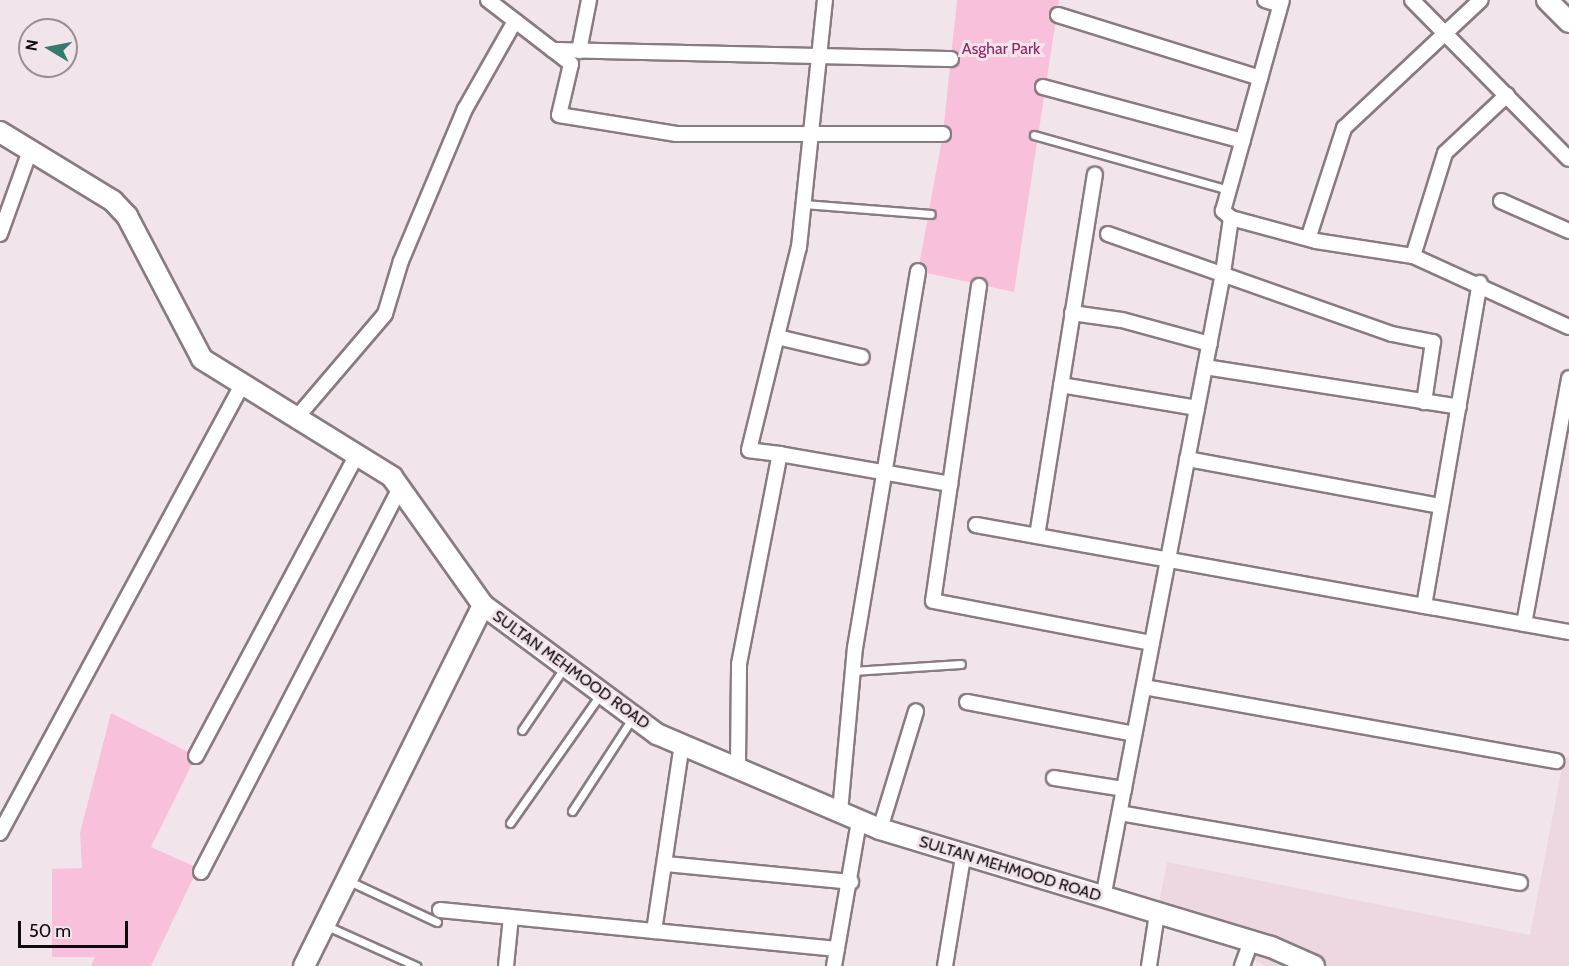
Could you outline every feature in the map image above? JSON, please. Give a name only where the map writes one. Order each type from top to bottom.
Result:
[{"type":"street","points":[[488,0],[571,64],[559,115],[676,134],[943,134]]},
{"type":"street","points":[[579,51],[589,0]]},
{"type":"street","points":[[825,0],[804,204],[777,337],[749,450],[950,484]]},
{"type":"street","points":[[1265,0],[1281,2],[1223,211],[1231,218],[1413,256],[1480,283],[1569,327]]},
{"type":"street","points":[[1412,0],[1569,159]]},
{"type":"street","points":[[1309,236],[1344,128],[1442,31],[1481,0]]},
{"type":"street","points":[[1547,0],[1569,22]]},
{"type":"street","points":[[1058,15],[1260,78]]},
{"type":"street","points":[[298,416],[360,336],[385,314],[465,108],[515,21]]},
{"type":"street","points":[[553,50],[951,59]]},
{"type":"street","points":[[1043,87],[1242,141]]},
{"type":"street","points":[[1413,256],[1445,153],[1507,95]]},
{"type":"street","name":"SULTAN MEHMOOD ROAD","points":[[0,132],[31,148],[113,201],[127,216],[202,359],[357,454],[400,488],[483,605],[633,716],[682,744],[738,764],[880,829],[963,857],[1251,941],[1314,966]]},
{"type":"street","points":[[0,234],[31,148]]},
{"type":"street","points":[[1037,536],[1095,175]]},
{"type":"street","points":[[1501,201],[1569,231]]},
{"type":"street","points":[[1103,898],[1210,344],[1231,218]]},
{"type":"street","points":[[1108,234],[1392,334],[1433,342],[1424,402]]},
{"type":"street","points":[[840,812],[852,671],[918,271]]},
{"type":"street","points":[[1424,606],[1480,283]]},
{"type":"street","points":[[979,286],[933,601],[1152,643]]},
{"type":"street","points":[[1072,313],[1122,320],[1210,344]]},
{"type":"street","points":[[777,337],[862,357]]},
{"type":"street","points":[[1205,367],[1458,407]]},
{"type":"street","points":[[1524,624],[1569,378]]},
{"type":"street","points":[[0,832],[242,385]]},
{"type":"street","points":[[1061,385],[1197,408]]},
{"type":"street","points":[[196,756],[357,454]]},
{"type":"street","points":[[738,764],[740,664],[780,454]]},
{"type":"street","points":[[1187,459],[1441,506]]},
{"type":"street","points":[[201,872],[400,488]]},
{"type":"street","points":[[976,525],[1569,632]]},
{"type":"street","points":[[304,966],[483,605]]},
{"type":"street","points":[[1144,687],[1556,761]]},
{"type":"street","points":[[967,702],[1134,734]]},
{"type":"street","points":[[880,829],[916,711]]},
{"type":"street","points":[[654,931],[682,744]]},
{"type":"street","points":[[1054,778],[1124,789]]},
{"type":"street","points":[[1120,813],[1520,883]]},
{"type":"street","points":[[834,966],[851,882],[859,821]]},
{"type":"street","points":[[945,966],[963,857]]},
{"type":"street","points":[[665,864],[851,882]]},
{"type":"street","points":[[1149,966],[1157,914]]},
{"type":"street","points":[[439,916],[511,917],[837,949]]},
{"type":"street","points":[[506,966],[511,917]]},
{"type":"street","points":[[1242,966],[1251,941]]},
{"type":"lane","points":[[1034,135],[1229,190]]},
{"type":"lane","points":[[804,204],[931,214]]},
{"type":"lane","points":[[852,671],[961,664]]},
{"type":"lane","points":[[522,730],[566,666]]},
{"type":"lane","points":[[510,823],[601,693]]},
{"type":"lane","points":[[572,811],[633,716]]},
{"type":"lane","points":[[347,880],[439,916]]},
{"type":"lane","points":[[325,925],[416,966]]},
{"type":"shaded area","points":[[1564,757],[1569,758],[1569,966],[1266,966],[1158,909],[1167,862],[1530,935]]},
{"type":"green space","name":"Asghar Park","points":[[957,0],[1059,0],[1014,292],[918,271],[943,134]]},
{"type":"green space","points":[[111,713],[196,756],[151,847],[198,868],[151,966],[91,966],[95,957],[52,957],[52,869],[82,868],[80,833]]}]
